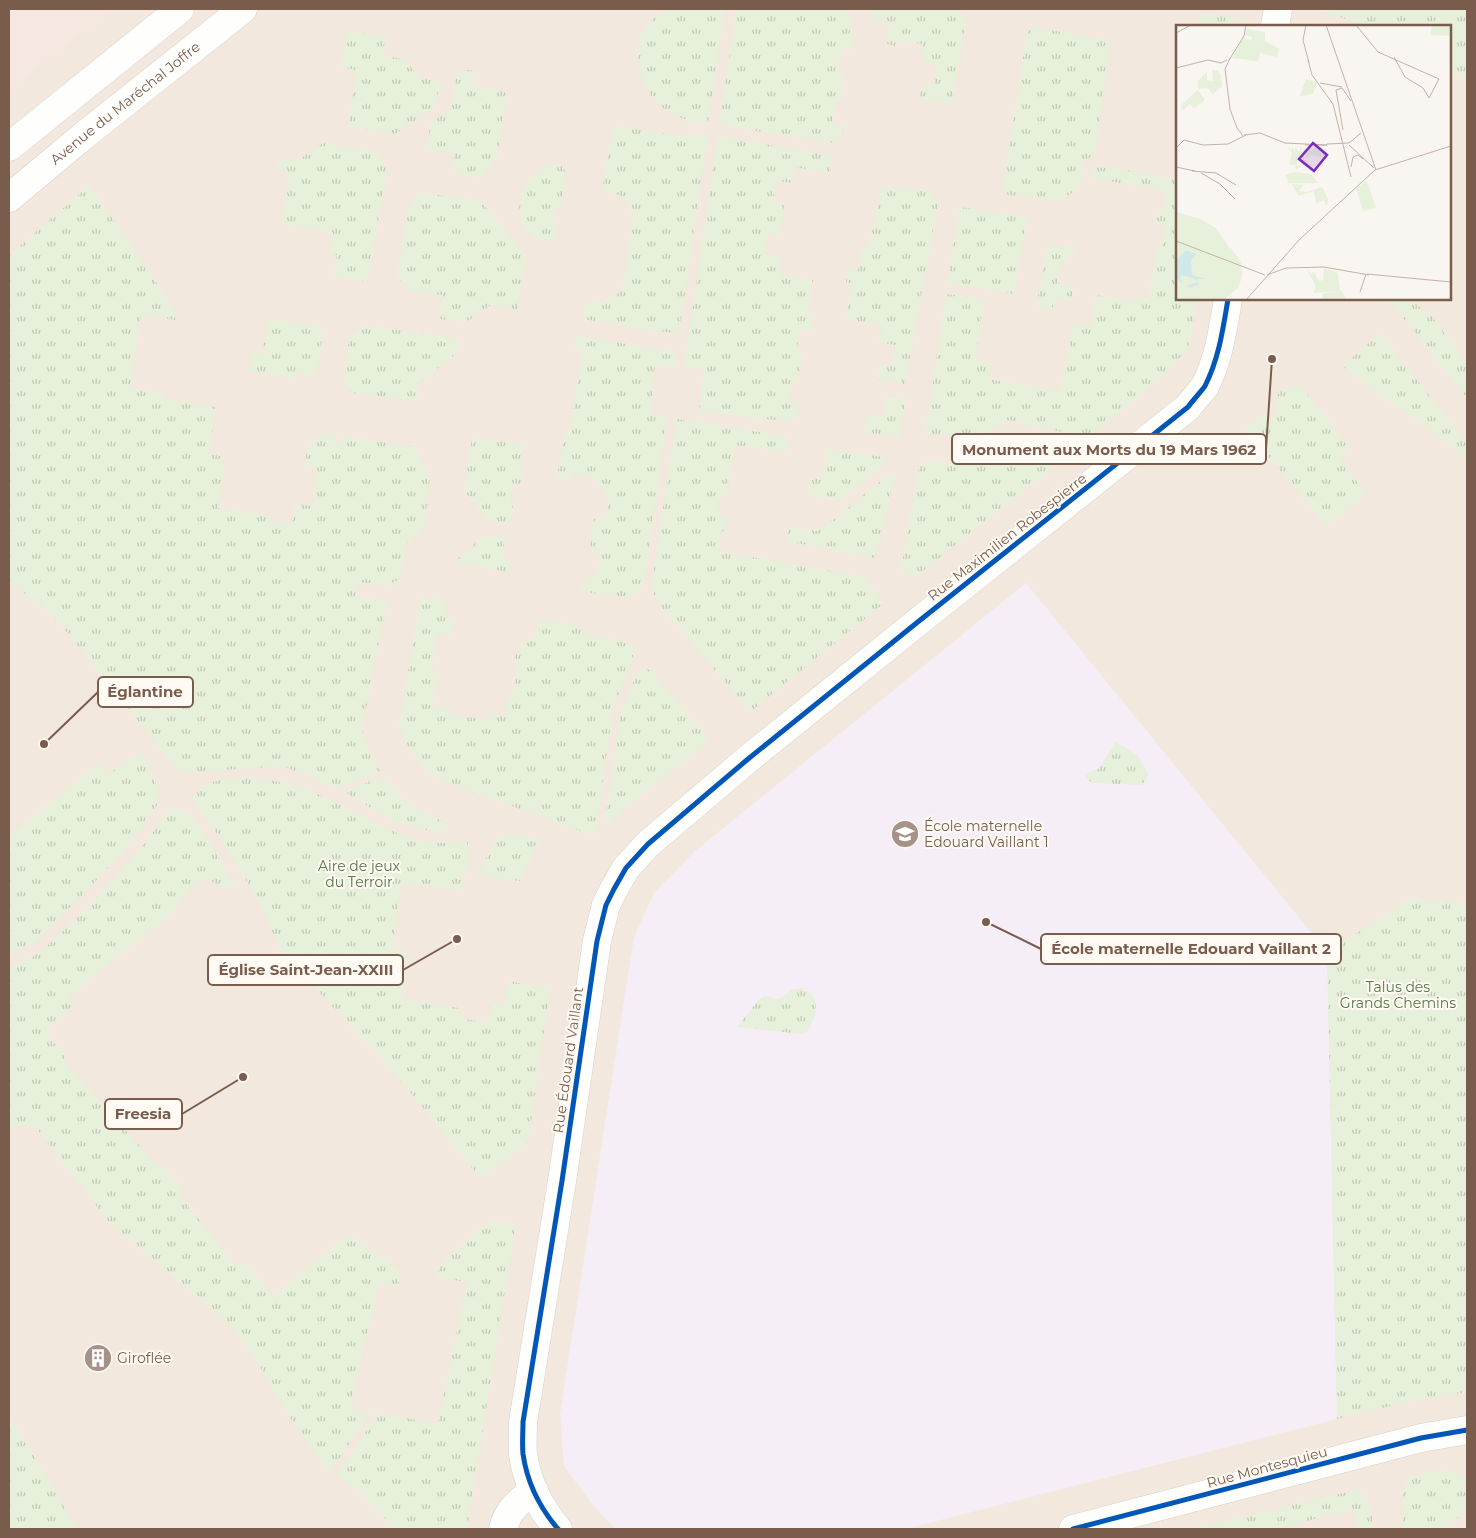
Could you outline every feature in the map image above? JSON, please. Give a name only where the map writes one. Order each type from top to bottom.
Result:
[{"type":"street","points":[[9,147],[180,9]]},
{"type":"street","name":"Avenue du Maréchal Joffre","points":[[9,198],[242,9]]},
{"type":"street","points":[[1275,25],[1278,9]]},
{"type":"street","name":"Rue Maximilien Robespierre","points":[[748,760],[1188,407],[1204,387],[1214,364],[1222,338],[1228,300]]},
{"type":"street","name":"Rue Édouard Vaillant","points":[[534,1490],[530,1482],[524,1454],[523,1422],[562,1181],[596,940],[606,905],[626,868],[648,844],[748,760]]},
{"type":"street","name":"Rue Montesquieu","points":[[1073,1529],[1421,1438],[1467,1430]]},
{"type":"street","points":[[502,1529],[505,1519],[517,1502],[534,1490],[546,1514],[558,1529]]},
{"type":"shaded area","points":[[9,9],[109,9],[9,88]]},
{"type":"shaded area","points":[[109,9],[1467,9],[1467,1529],[9,1529],[9,88]]},
{"type":"shaded area","points":[[1026,583],[1327,952],[1337,1419],[905,1529],[616,1529],[592,1504],[564,1466],[560,1414],[634,937],[654,893],[695,851]]},
{"type":"green space","points":[[664,9],[725,9],[708,123],[684,119],[671,113],[654,99],[643,80],[638,58],[641,35],[648,24]]},
{"type":"green space","points":[[737,9],[797,9],[818,12],[823,9],[846,9],[845,12],[852,18],[849,35],[854,37],[852,50],[842,48],[838,70],[843,71],[840,102],[836,101],[832,123],[843,125],[841,139],[835,138],[834,143],[719,125]]},
{"type":"green space","points":[[872,9],[958,9],[966,19],[952,104],[920,99],[922,83],[934,85],[937,63],[921,60],[923,44],[897,40],[896,46],[887,44],[890,22],[871,19]]},
{"type":"green space","points":[[1314,9],[1467,9],[1467,79],[1451,66],[1451,25],[1366,25]]},
{"type":"green space","points":[[1201,13],[1234,18],[1233,25],[1199,25]]},
{"type":"green space","points":[[1028,26],[1111,41],[1095,153],[1082,163],[1080,187],[1060,201],[1002,194]]},
{"type":"green space","points":[[347,31],[385,37],[383,56],[405,59],[419,78],[441,82],[434,108],[395,134],[348,126],[357,70],[341,67]]},
{"type":"green space","points":[[458,68],[474,71],[472,86],[507,92],[497,158],[480,178],[453,172],[454,153],[426,149],[431,123],[451,108]]},
{"type":"green space","points":[[613,126],[681,136],[690,134],[707,136],[679,334],[583,319],[585,301],[603,303],[622,291],[634,215],[620,195],[602,191]]},
{"type":"green space","points":[[718,136],[832,156],[829,173],[795,167],[792,183],[776,181],[773,203],[784,205],[779,236],[768,234],[765,255],[782,258],[779,274],[813,280],[807,316],[813,317],[811,330],[800,329],[797,351],[802,352],[797,382],[792,381],[789,402],[799,405],[797,418],[792,418],[791,422],[699,411],[704,369],[684,366]]},
{"type":"green space","points":[[323,143],[377,153],[387,170],[369,273],[362,281],[333,277],[337,255],[330,254],[333,232],[282,224],[289,176],[285,170],[277,169],[279,159],[297,161]]},
{"type":"green space","points":[[548,165],[562,166],[566,172],[561,204],[556,204],[553,225],[557,226],[555,240],[533,238],[521,222],[519,208],[522,192],[528,180]]},
{"type":"green space","points":[[1094,167],[1126,170],[1176,179],[1176,300],[1198,300],[1188,348],[1167,372],[1089,438],[1009,420],[981,436],[925,434],[946,294],[984,299],[975,360],[991,363],[988,379],[1061,391],[1073,323],[1091,325],[1096,295],[1133,301],[1134,297],[1149,299],[1157,247],[1164,247],[1162,246],[1165,225],[1156,224],[1158,211],[1163,211],[1166,191],[1092,178]]},
{"type":"green space","points":[[89,186],[177,314],[175,320],[141,315],[130,388],[164,394],[164,398],[216,407],[209,454],[225,457],[218,508],[269,516],[269,521],[291,525],[294,504],[312,506],[317,467],[305,465],[307,447],[327,433],[337,435],[336,443],[342,444],[343,436],[415,447],[430,478],[424,529],[407,543],[399,579],[389,585],[357,582],[356,597],[387,601],[362,729],[366,745],[380,772],[337,788],[283,766],[180,773],[52,614],[9,582],[9,255]]},
{"type":"green space","points":[[882,187],[929,190],[938,203],[905,384],[878,380],[880,364],[892,366],[895,345],[879,342],[881,325],[846,319],[851,283],[846,282],[848,268],[858,270],[861,249],[868,249]]},
{"type":"green space","points":[[421,193],[480,200],[527,258],[517,310],[491,305],[466,322],[440,319],[442,295],[408,290],[397,277],[409,206]]},
{"type":"green space","points":[[960,207],[1027,218],[1014,294],[947,283]]},
{"type":"green space","points":[[1048,244],[1075,248],[1074,254],[1060,263],[1057,283],[1074,287],[1071,301],[1055,298],[1052,310],[1036,308]]},
{"type":"green space","points":[[1386,300],[1406,300],[1414,303],[1430,314],[1467,364],[1467,398],[1400,314]]},
{"type":"green space","points":[[268,319],[318,327],[323,334],[316,376],[297,373],[293,376],[291,382],[286,376],[248,370],[251,354],[262,355]]},
{"type":"green space","points":[[365,325],[459,339],[457,353],[418,384],[417,401],[353,393],[344,382],[349,338]]},
{"type":"green space","points":[[1380,333],[1467,444],[1467,458],[1342,366]]},
{"type":"green space","points":[[576,336],[676,352],[673,367],[655,366],[650,414],[667,418],[644,583],[633,597],[579,591],[579,587],[598,572],[601,551],[590,549],[594,519],[606,520],[609,498],[594,478],[572,474],[571,481],[557,478],[564,437],[571,425],[583,351],[574,349]]},
{"type":"green space","points":[[1300,385],[1350,448],[1341,455],[1340,459],[1366,494],[1326,526],[1245,428],[1264,414],[1270,420],[1278,414],[1274,408],[1277,396],[1287,388]]},
{"type":"green space","points":[[887,396],[906,399],[899,438],[864,432],[867,416],[884,418]]},
{"type":"green space","points":[[676,419],[789,437],[786,453],[735,445],[726,496],[719,495],[718,517],[728,518],[725,531],[720,531],[718,551],[865,577],[883,604],[750,712],[664,610],[651,590]]},
{"type":"green space","points":[[472,438],[524,444],[520,472],[524,473],[522,485],[513,483],[510,505],[513,506],[511,522],[487,520],[464,490]]},
{"type":"green space","points":[[1003,449],[1050,456],[1054,466],[919,574],[912,576],[901,570],[920,462],[981,464]]},
{"type":"green space","points":[[826,450],[885,457],[881,467],[838,501],[807,494],[810,477],[822,479]]},
{"type":"green space","points":[[890,473],[895,475],[875,558],[787,541],[789,527],[816,531],[836,518]]},
{"type":"green space","points":[[505,536],[502,558],[510,560],[508,572],[454,562],[482,537]]},
{"type":"green space","points":[[421,597],[447,600],[445,619],[454,621],[451,635],[437,634],[431,671],[440,674],[438,686],[435,686],[432,706],[449,709],[448,714],[488,720],[489,714],[505,717],[507,701],[514,689],[518,667],[513,666],[516,653],[520,653],[522,642],[527,643],[535,638],[538,619],[574,625],[588,635],[613,639],[635,647],[633,658],[613,708],[595,836],[443,781],[415,757],[406,743],[399,724]]},
{"type":"green space","points":[[646,668],[652,672],[703,733],[708,742],[638,797],[607,826],[606,812],[621,712],[638,671]]},
{"type":"green space","points":[[1116,742],[1137,755],[1149,774],[1142,785],[1091,783],[1084,774],[1098,769]]},
{"type":"green space","points":[[141,752],[154,776],[159,796],[157,805],[129,845],[91,886],[34,943],[9,954],[9,837],[100,762],[107,775]]},
{"type":"green space","points":[[383,777],[397,794],[409,804],[443,822],[451,829],[437,831],[408,826],[343,791]]},
{"type":"green space","name":"Aire de jeux du Terroir","points":[[230,778],[266,779],[305,788],[409,839],[437,843],[468,842],[467,874],[462,873],[461,890],[406,883],[401,886],[392,950],[408,953],[402,997],[406,1000],[459,1008],[458,1018],[488,1023],[491,1002],[505,1004],[508,981],[550,989],[528,1142],[487,1174],[479,1176],[385,1062],[282,953],[258,900],[225,845],[192,799],[199,790],[208,784]]},
{"type":"green space","points":[[174,808],[185,811],[195,819],[236,887],[223,888],[208,879],[198,883],[179,902],[173,912],[68,997],[74,1005],[45,1030],[52,1042],[65,1049],[64,1061],[152,1160],[169,1172],[180,1185],[179,1195],[236,1266],[246,1263],[273,1297],[348,1234],[399,1270],[399,1286],[379,1282],[350,1409],[371,1412],[330,1472],[300,1434],[256,1360],[230,1325],[108,1221],[34,1125],[9,1128],[9,967],[34,956],[46,947],[95,900],[146,842],[168,811]]},
{"type":"green space","points":[[515,834],[540,840],[520,881],[479,875],[492,845],[500,838]]},
{"type":"green space","name":"Talus des Grands Chemins","points":[[1412,898],[1466,903],[1467,908],[1467,1392],[1407,1402],[1337,1419],[1327,952]]},
{"type":"green space","points":[[802,988],[812,995],[816,1005],[813,1019],[807,1032],[801,1034],[737,1027],[759,999],[765,996],[778,999],[791,990]]},
{"type":"green space","points":[[506,1222],[515,1227],[467,1529],[395,1529],[359,1491],[337,1475],[378,1414],[438,1423],[467,1282],[435,1277],[443,1262],[478,1230],[492,1223]]},
{"type":"green space","points":[[9,1418],[19,1430],[77,1529],[9,1529]]},
{"type":"green space","points":[[1443,1470],[1467,1477],[1467,1511],[1443,1529],[1403,1529],[1402,1499],[1408,1477]]},
{"type":"green space","points":[[1359,1489],[1366,1498],[1372,1513],[1370,1529],[1358,1529],[1353,1509],[1276,1529],[1196,1529]]},
{"type":"cycle path","points":[[558,1529],[540,1503],[528,1475],[523,1454],[523,1422],[562,1181],[597,941],[606,905],[614,889],[626,868],[648,844],[748,759],[1188,407],[1205,386],[1214,365],[1228,300]]},
{"type":"cycle path","points":[[1073,1529],[1421,1438],[1467,1430]]},
{"type":"place","name":"Monument aux Morts du 19 Mars 1962","points":[[1272,359]]},
{"type":"place","name":"Églantine","points":[[44,744]]},
{"type":"place","name":"École maternelle Edouard Vaillant 1","points":[[905,834]]},
{"type":"place","name":"École maternelle Edouard Vaillant 2","points":[[986,922]]},
{"type":"place","name":"Église Saint-Jean-XXIII","points":[[457,939]]},
{"type":"place","name":"Freesia","points":[[243,1077]]},
{"type":"place","name":"Giroflée","points":[[98,1358]]}]
